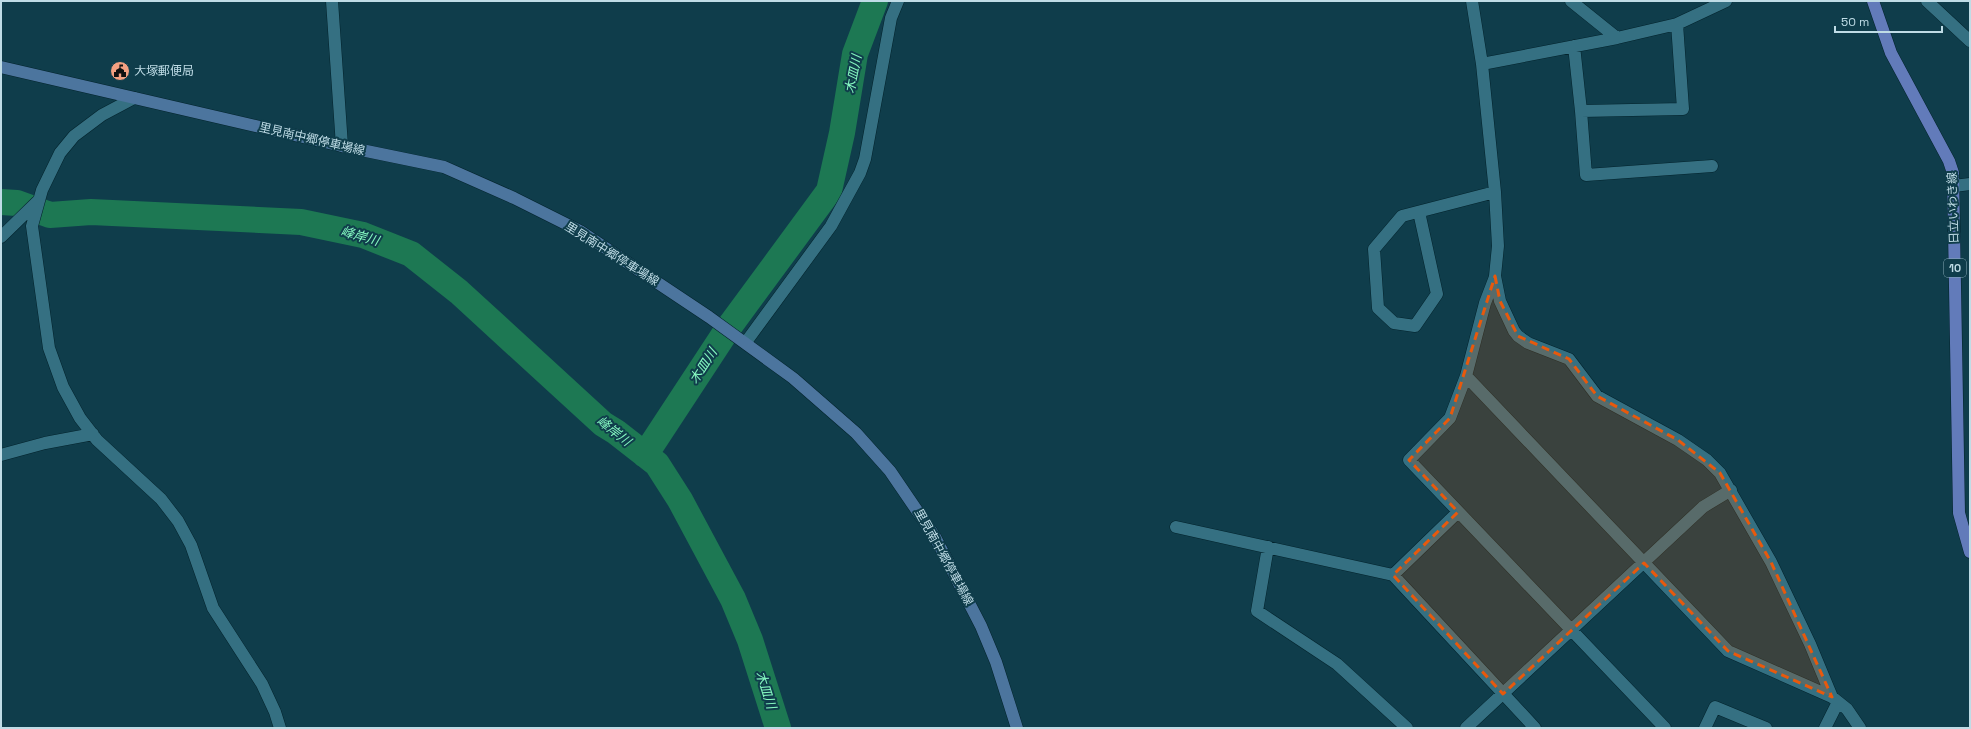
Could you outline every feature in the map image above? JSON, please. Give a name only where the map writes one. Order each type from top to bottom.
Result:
[{"type":"main road","name":"日立いわき線","points":[[1873,1],[1891,53],[1949,161],[1953,173],[1959,513],[1970,552]]},
{"type":"main road","name":"里見南中郷停車場線","points":[[1,67],[342,146],[444,167],[514,198],[580,231],[743,340],[793,378],[856,433],[890,471],[917,508],[939,544],[982,626],[996,662],[1017,728]]},
{"type":"street","points":[[332,1],[342,146]]},
{"type":"street","points":[[743,340],[831,226],[860,173],[865,159],[891,18],[898,1]]},
{"type":"street","points":[[1472,1],[1482,64],[1495,192],[1498,246],[1495,276],[1485,303],[1466,368],[1466,376],[1450,418],[1409,460],[1665,728]]},
{"type":"street","points":[[1571,1],[1617,38]]},
{"type":"street","points":[[1482,64],[1617,38],[1677,24],[1726,1]]},
{"type":"street","points":[[1927,1],[1970,41]]},
{"type":"street","points":[[1581,110],[1683,109],[1677,24]]},
{"type":"street","points":[[1574,46],[1586,175],[1712,166]]},
{"type":"street","points":[[134,98],[102,116],[74,136],[60,153],[42,190],[32,226],[49,348],[63,387],[80,418],[93,434],[161,499],[178,521],[191,545],[213,608],[262,684],[275,712],[280,728]]},
{"type":"street","points":[[1954,186],[1970,184]]},
{"type":"street","points":[[1419,212],[1437,294],[1415,326],[1394,323],[1378,308],[1374,249],[1402,216],[1495,192]]},
{"type":"street","points":[[1,237],[40,200]]},
{"type":"street","points":[[1495,276],[1500,301],[1518,336],[1528,343],[1569,359],[1597,396],[1678,440],[1707,460],[1720,473],[1772,562],[1835,700],[1825,728]]},
{"type":"street","points":[[1466,376],[1728,652],[1835,700],[1847,710],[1860,728]]},
{"type":"street","points":[[1,456],[45,443],[93,434]]},
{"type":"street","points":[[1466,728],[1703,507],[1731,490]]},
{"type":"street","points":[[1393,575],[1458,512]]},
{"type":"street","points":[[1176,527],[1393,575],[1535,728]]},
{"type":"street","points":[[1268,547],[1257,611],[1337,664],[1407,728]]},
{"type":"street","points":[[1705,728],[1715,707],[1766,728]]},
{"type":"highlighted area","points":[[1495,276],[1500,301],[1518,336],[1569,359],[1597,396],[1678,440],[1720,473],[1771,562],[1832,697],[1728,651],[1644,563],[1503,694],[1393,575],[1458,512],[1409,460],[1450,418]]},
{"type":"waterway","name":"木皿川","points":[[645,455],[729,327],[829,191],[842,133],[855,54],[875,1]]},
{"type":"waterway","name":"峰岸川","points":[[1,202],[17,203],[50,215],[91,212],[301,222],[363,235],[411,254],[459,292],[603,424],[616,432],[657,464],[680,500],[733,599],[750,640],[778,728]]},
{"type":"place","name":"大塚郵便局","points":[[120,71]]}]
